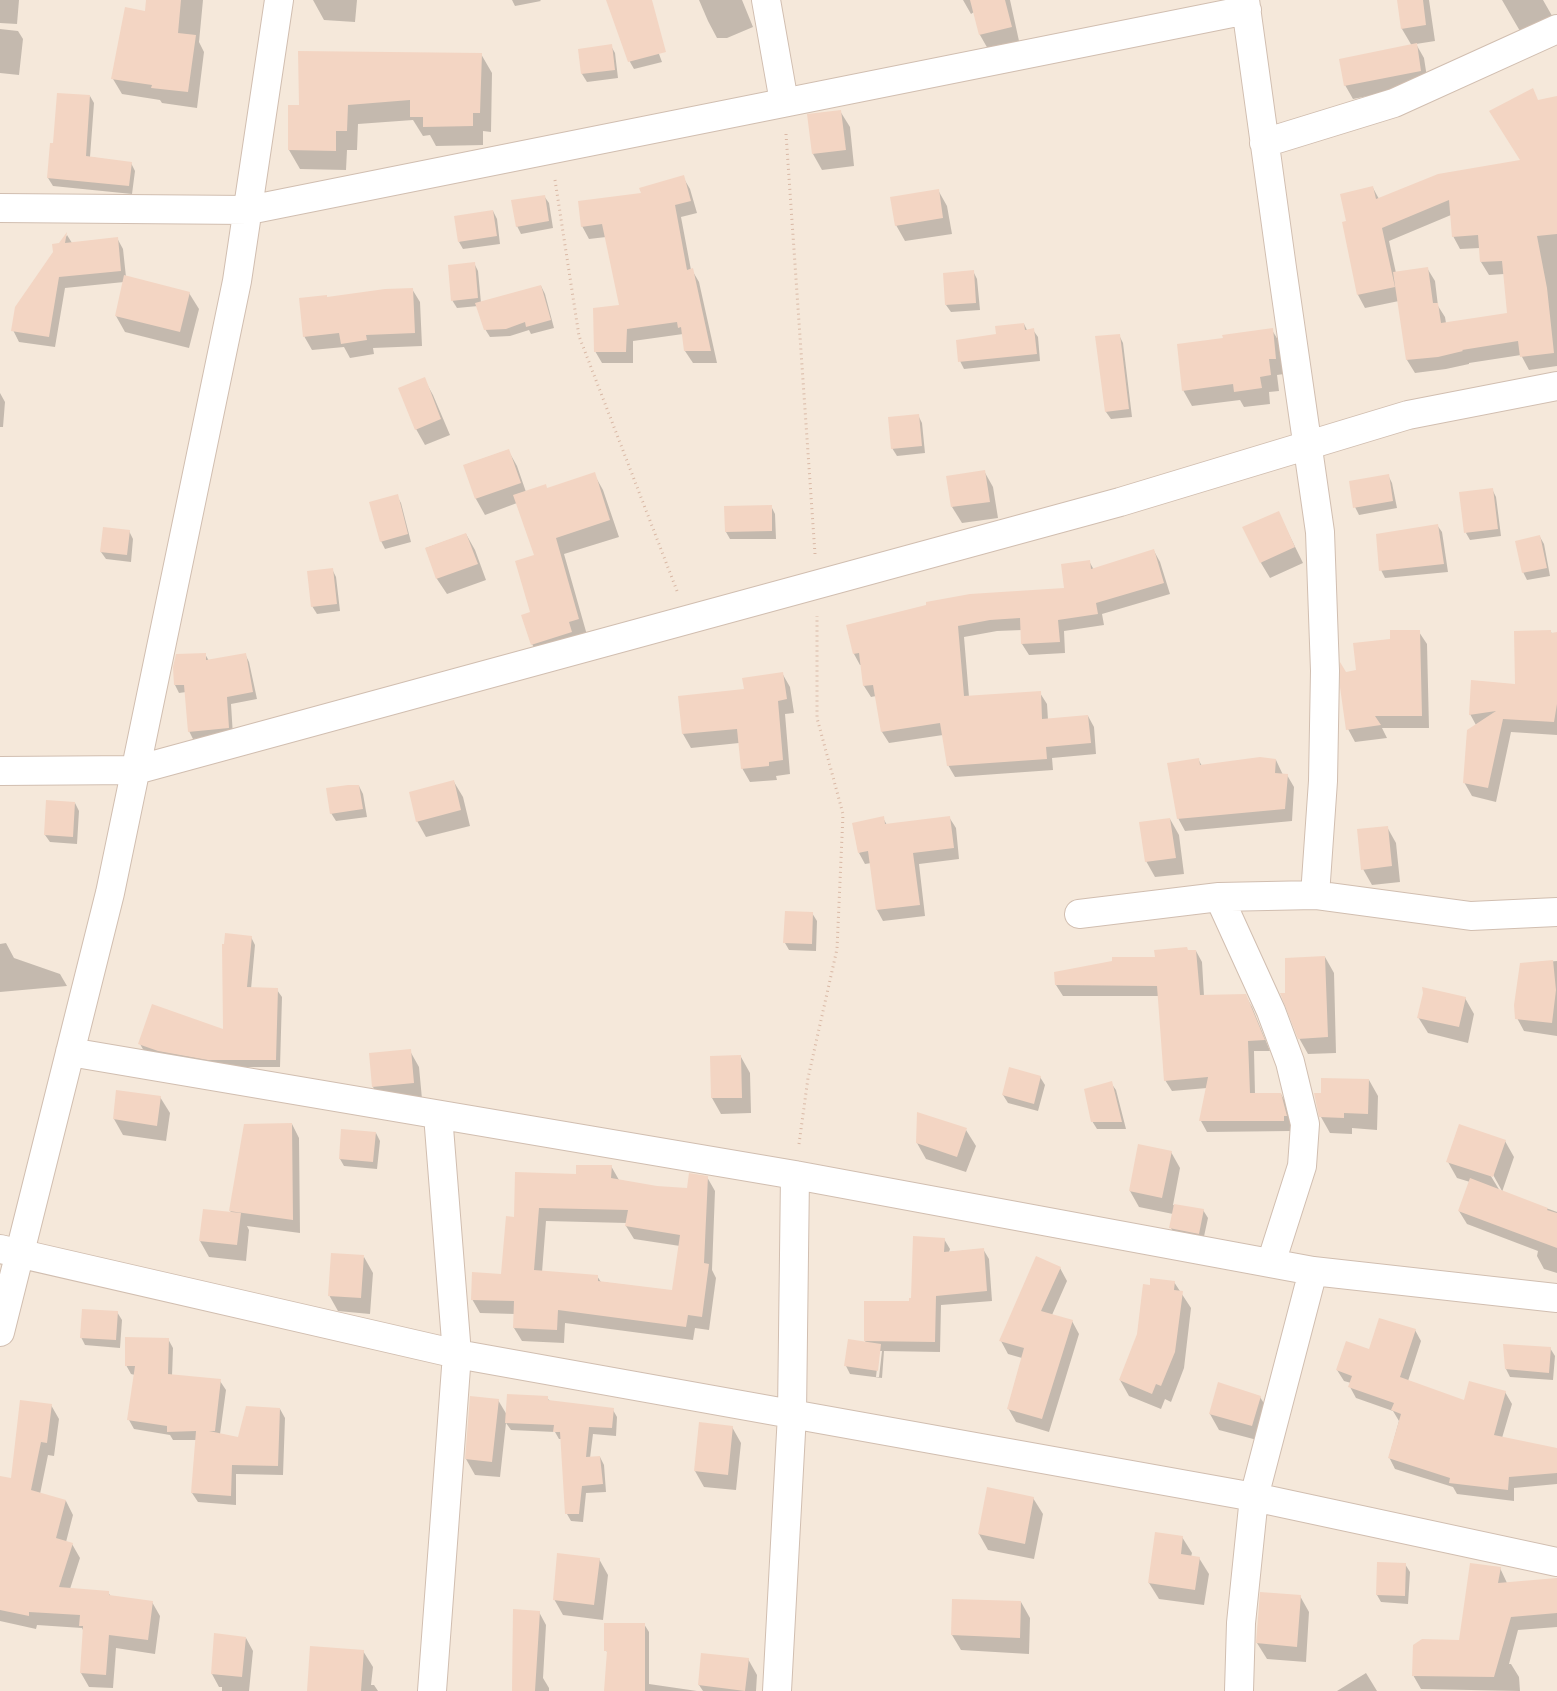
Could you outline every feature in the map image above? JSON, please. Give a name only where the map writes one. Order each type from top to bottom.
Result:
[{"type":"street","points":[[0,1332],[10,1251],[70,1052],[110,892],[136,770],[237,281],[280,0]]},
{"type":"street","points":[[766,0],[784,102]]},
{"type":"street","points":[[0,208],[249,210],[784,102],[1246,5],[1264,144],[1320,532],[1325,671],[1323,781],[1315,895]]},
{"type":"street","points":[[1264,144],[1394,103],[1557,29]]},
{"type":"street","points":[[0,771],[136,770],[1120,502],[1408,415],[1557,386]]},
{"type":"street","points":[[1079,914],[1219,897],[1315,895],[1471,916],[1557,912]]},
{"type":"street","points":[[1219,897],[1274,1019],[1290,1062],[1305,1124],[1302,1166],[1271,1263]]},
{"type":"street","points":[[70,1052],[795,1175],[1313,1271],[1557,1298]]},
{"type":"street","points":[[432,1691],[457,1354],[438,1115]]},
{"type":"street","points":[[776,1691],[792,1414],[795,1175]]},
{"type":"street","points":[[10,1251],[457,1354],[1254,1497],[1557,1562]]},
{"type":"street","points":[[1239,1691],[1241,1623],[1254,1497],[1313,1271]]},
{"type":"path","points":[[784,102],[818,585],[817,718],[843,814],[837,948],[808,1078],[795,1175]]},
{"type":"path","points":[[550,149],[579,336],[688,620]]},
{"type":"shaded area","points":[[0,0],[1557,0],[1557,1691],[0,1691]]},
{"type":"building","points":[[146,0],[181,0],[178,33],[196,35],[188,92],[151,88],[152,85],[111,79],[125,7],[145,11]]},
{"type":"building","points":[[606,0],[652,0],[666,52],[628,62]]},
{"type":"building","points":[[970,0],[1005,0],[1012,27],[979,35]]},
{"type":"building","points":[[1397,0],[1423,0],[1426,25],[1401,29]]},
{"type":"building","points":[[1417,43],[1421,71],[1344,86],[1339,59]]},
{"type":"building","points":[[612,44],[615,70],[581,74],[578,49]]},
{"type":"building","points":[[298,51],[482,53],[480,113],[473,113],[473,126],[423,127],[423,117],[410,117],[410,100],[348,105],[347,131],[336,131],[336,151],[288,150],[288,105],[299,105]]},
{"type":"building","points":[[1533,88],[1538,100],[1557,96],[1557,234],[1537,236],[1547,288],[1554,353],[1520,357],[1518,341],[1462,350],[1438,357],[1406,360],[1393,272],[1428,267],[1433,303],[1438,303],[1441,323],[1507,313],[1502,261],[1480,262],[1478,235],[1452,237],[1449,200],[1382,228],[1395,287],[1357,295],[1342,222],[1346,221],[1340,194],[1373,186],[1376,199],[1438,174],[1520,160],[1489,111]]},
{"type":"building","points":[[57,93],[90,95],[86,156],[132,162],[129,186],[47,178],[50,143],[53,143]]},
{"type":"building","points":[[841,110],[846,150],[812,154],[807,114]]},
{"type":"building","points":[[684,175],[691,201],[675,205],[687,270],[693,268],[711,351],[684,351],[681,327],[678,328],[677,322],[627,329],[626,352],[594,352],[593,308],[619,305],[602,224],[581,227],[578,201],[641,193],[639,188]]},
{"type":"building","points":[[939,189],[943,218],[895,226],[890,197]]},
{"type":"building","points":[[545,195],[549,221],[516,227],[511,200]]},
{"type":"building","points":[[493,210],[497,236],[458,242],[454,216]]},
{"type":"building","points":[[67,232],[65,243],[118,237],[121,271],[59,277],[49,337],[11,331],[15,307],[53,252],[52,244],[59,243]]},
{"type":"building","points":[[475,262],[478,298],[451,301],[448,265]]},
{"type":"building","points":[[974,270],[976,303],[945,305],[943,273]]},
{"type":"building","points":[[124,275],[190,292],[180,332],[115,316]]},
{"type":"building","points":[[541,285],[551,320],[526,327],[525,322],[506,329],[484,330],[475,303]]},
{"type":"building","points":[[413,288],[415,333],[366,335],[367,340],[341,344],[339,333],[303,337],[299,298]]},
{"type":"building","points":[[1024,323],[1025,330],[1034,328],[1037,354],[958,362],[956,340],[996,334],[995,326]]},
{"type":"building","points":[[1273,328],[1276,359],[1269,359],[1271,375],[1260,377],[1262,388],[1234,392],[1233,384],[1182,391],[1177,344],[1223,338],[1222,335]]},
{"type":"building","points":[[1120,334],[1129,409],[1105,412],[1095,336]]},
{"type":"building","points":[[425,377],[441,419],[415,430],[398,388]]},
{"type":"building","points":[[919,414],[922,446],[891,449],[888,417]]},
{"type":"building","points":[[509,449],[521,483],[475,499],[463,465]]},
{"type":"building","points":[[985,470],[990,502],[951,507],[946,476]]},
{"type":"building","points":[[595,472],[610,520],[556,538],[579,619],[569,622],[572,632],[531,645],[521,615],[530,612],[515,561],[534,555],[513,495],[546,484],[547,488]]},
{"type":"building","points":[[1389,474],[1393,501],[1353,508],[1349,481]]},
{"type":"building","points":[[1493,488],[1498,529],[1464,533],[1459,492]]},
{"type":"building","points":[[398,494],[408,534],[380,542],[369,502]]},
{"type":"building","points":[[772,505],[772,531],[725,532],[724,506]]},
{"type":"building","points":[[1279,511],[1295,547],[1260,563],[1242,527]]},
{"type":"building","points":[[1438,524],[1444,564],[1379,571],[1376,534]]},
{"type":"building","points":[[103,527],[130,530],[127,555],[100,552]]},
{"type":"building","points":[[466,533],[478,564],[436,579],[425,548]]},
{"type":"building","points":[[1540,535],[1547,568],[1522,573],[1515,541]]},
{"type":"building","points":[[1154,549],[1164,583],[1096,603],[1098,614],[1058,620],[1060,642],[1021,644],[1020,618],[990,620],[958,626],[964,696],[1041,691],[1042,719],[1088,715],[1091,743],[1046,747],[1047,759],[947,766],[940,723],[881,732],[873,685],[863,686],[859,653],[853,654],[846,625],[926,605],[926,602],[970,594],[1064,588],[1061,564],[1090,560],[1091,569]]},
{"type":"building","points":[[333,568],[337,604],[311,607],[307,571]]},
{"type":"building","points":[[1390,630],[1420,630],[1422,716],[1375,716],[1381,725],[1346,730],[1340,687],[1340,662],[1346,672],[1356,670],[1353,643],[1390,639]]},
{"type":"building","points":[[1551,630],[1551,633],[1557,632],[1557,704],[1554,722],[1503,719],[1488,788],[1463,783],[1467,730],[1496,711],[1469,715],[1471,680],[1515,684],[1514,631]]},
{"type":"building","points":[[206,653],[206,660],[246,653],[253,692],[227,697],[229,728],[188,732],[184,685],[174,685],[173,667],[176,654]]},
{"type":"building","points":[[783,672],[787,699],[778,701],[783,760],[769,762],[769,766],[741,769],[737,729],[682,734],[678,696],[744,689],[742,678]]},
{"type":"building","points":[[1260,757],[1276,759],[1275,773],[1288,774],[1285,809],[1177,819],[1167,763],[1199,758],[1200,765]]},
{"type":"building","points":[[454,780],[461,810],[416,822],[409,792]]},
{"type":"building","points":[[359,785],[363,809],[330,814],[326,788]]},
{"type":"building","points":[[46,800],[75,802],[73,837],[44,835]]},
{"type":"building","points":[[884,816],[885,824],[950,816],[954,848],[913,853],[920,905],[876,910],[868,851],[858,853],[852,823]]},
{"type":"building","points":[[1170,818],[1176,858],[1145,862],[1139,822]]},
{"type":"building","points":[[1388,826],[1392,866],[1361,870],[1357,829]]},
{"type":"building","points":[[785,911],[813,912],[812,944],[783,943]]},
{"type":"building","points":[[225,933],[252,936],[247,987],[278,988],[276,1060],[208,1060],[158,1051],[138,1044],[152,1004],[223,1029],[222,944],[224,944]]},
{"type":"building","points":[[1187,947],[1188,950],[1196,950],[1200,995],[1246,994],[1265,1040],[1248,1041],[1250,1093],[1281,1093],[1287,1116],[1284,1116],[1284,1121],[1199,1121],[1208,1077],[1164,1081],[1157,986],[1055,985],[1054,972],[1112,961],[1112,957],[1155,957],[1154,950]]},
{"type":"building","points":[[1325,956],[1328,1037],[1298,1039],[1280,993],[1285,993],[1285,958]]},
{"type":"building","points":[[1553,960],[1556,990],[1552,1023],[1515,1019],[1514,1005],[1520,963]]},
{"type":"building","points":[[1422,987],[1466,997],[1459,1027],[1417,1018],[1423,993]]},
{"type":"building","points":[[411,1049],[414,1083],[372,1087],[369,1053]]},
{"type":"building","points":[[741,1055],[742,1098],[711,1098],[710,1056]]},
{"type":"building","points":[[1009,1067],[1041,1076],[1034,1104],[1002,1095]]},
{"type":"building","points":[[1321,1078],[1369,1079],[1368,1114],[1344,1113],[1344,1118],[1319,1117],[1314,1093],[1321,1093]]},
{"type":"building","points":[[1112,1081],[1122,1122],[1091,1122],[1084,1089]]},
{"type":"building","points":[[116,1090],[161,1096],[157,1126],[113,1119]]},
{"type":"building","points":[[917,1112],[967,1128],[957,1157],[916,1143]]},
{"type":"building","points":[[292,1123],[293,1220],[229,1211],[244,1124]]},
{"type":"building","points":[[1459,1124],[1506,1140],[1493,1177],[1446,1162]]},
{"type":"building","points":[[341,1129],[376,1132],[373,1162],[339,1159]]},
{"type":"building","points":[[1138,1144],[1172,1151],[1162,1198],[1129,1191]]},
{"type":"building","points":[[576,1165],[612,1165],[611,1178],[657,1186],[687,1188],[689,1173],[708,1176],[704,1263],[709,1264],[702,1317],[688,1315],[686,1327],[558,1310],[557,1330],[513,1328],[514,1301],[471,1300],[472,1272],[501,1274],[506,1216],[514,1217],[515,1172],[576,1174]],"holes":[[[539,1208],[628,1210],[625,1226],[680,1235],[672,1290],[598,1281],[598,1275],[534,1270]]]},
{"type":"building","points":[[1470,1178],[1557,1213],[1557,1248],[1458,1211]]},
{"type":"building","points":[[1174,1204],[1204,1209],[1199,1234],[1169,1228]]},
{"type":"building","points":[[203,1209],[241,1213],[237,1245],[199,1241]]},
{"type":"building","points":[[913,1236],[945,1238],[944,1252],[984,1248],[987,1291],[936,1296],[935,1342],[864,1341],[864,1301],[909,1301],[909,1298],[911,1298]]},
{"type":"building","points":[[331,1253],[364,1255],[361,1298],[328,1296]]},
{"type":"building","points":[[1036,1256],[1061,1267],[1041,1311],[1073,1320],[1042,1419],[1007,1409],[1024,1348],[999,1341]]},
{"type":"building","points":[[1150,1278],[1175,1281],[1174,1290],[1183,1291],[1175,1352],[1161,1386],[1156,1384],[1152,1394],[1119,1380],[1137,1334],[1143,1284],[1150,1285]]},
{"type":"building","points":[[82,1309],[118,1311],[116,1340],[80,1338]]},
{"type":"building","points":[[1379,1318],[1416,1329],[1400,1377],[1464,1400],[1469,1381],[1506,1391],[1494,1435],[1557,1448],[1557,1473],[1509,1477],[1508,1490],[1449,1483],[1450,1478],[1388,1458],[1401,1414],[1391,1410],[1394,1403],[1348,1387],[1352,1376],[1336,1370],[1346,1341],[1369,1349]]},
{"type":"building","points":[[125,1337],[169,1338],[168,1374],[221,1379],[215,1431],[209,1431],[238,1437],[246,1406],[280,1408],[278,1466],[232,1465],[231,1496],[191,1493],[196,1431],[167,1432],[167,1426],[127,1420],[135,1366],[125,1366]]},
{"type":"building","points":[[848,1339],[881,1344],[878,1371],[844,1366]]},
{"type":"building","points":[[1503,1344],[1551,1347],[1549,1373],[1505,1369]]},
{"type":"building","points":[[1218,1382],[1261,1396],[1252,1426],[1209,1414]]},
{"type":"building","points":[[507,1394],[548,1396],[548,1400],[614,1408],[612,1428],[589,1427],[586,1457],[600,1456],[603,1484],[582,1486],[579,1514],[565,1514],[560,1432],[553,1432],[554,1425],[505,1423]]},
{"type":"building","points":[[470,1396],[499,1399],[492,1462],[465,1459]]},
{"type":"building","points":[[20,1400],[52,1404],[47,1443],[41,1442],[31,1490],[66,1500],[56,1538],[73,1543],[59,1587],[109,1591],[109,1595],[153,1601],[148,1640],[109,1635],[106,1675],[80,1673],[83,1626],[79,1626],[80,1615],[29,1612],[29,1616],[0,1610],[0,1476],[11,1478]]},
{"type":"building","points":[[699,1422],[733,1426],[728,1475],[694,1471]]},
{"type":"building","points":[[987,1487],[1034,1497],[1025,1544],[978,1534]]},
{"type":"building","points":[[1155,1532],[1183,1536],[1181,1554],[1200,1557],[1195,1590],[1148,1583]]},
{"type":"building","points":[[557,1553],[600,1558],[594,1605],[553,1600]]},
{"type":"building","points":[[1377,1562],[1406,1563],[1405,1596],[1376,1595]]},
{"type":"building","points":[[1470,1563],[1501,1567],[1498,1583],[1557,1578],[1557,1613],[1511,1617],[1494,1677],[1412,1676],[1413,1645],[1422,1639],[1459,1640]]},
{"type":"building","points":[[1260,1592],[1301,1595],[1297,1647],[1256,1643]]},
{"type":"building","points":[[952,1599],[1021,1601],[1020,1638],[951,1635]]},
{"type":"building","points":[[513,1609],[540,1611],[535,1691],[512,1691]]},
{"type":"building","points":[[604,1623],[645,1623],[645,1691],[604,1691],[607,1651],[604,1651]]},
{"type":"building","points":[[214,1633],[246,1637],[242,1677],[211,1674]]},
{"type":"building","points":[[310,1646],[364,1650],[361,1691],[307,1691]]},
{"type":"building","points":[[701,1653],[749,1658],[745,1691],[698,1685]]}]
